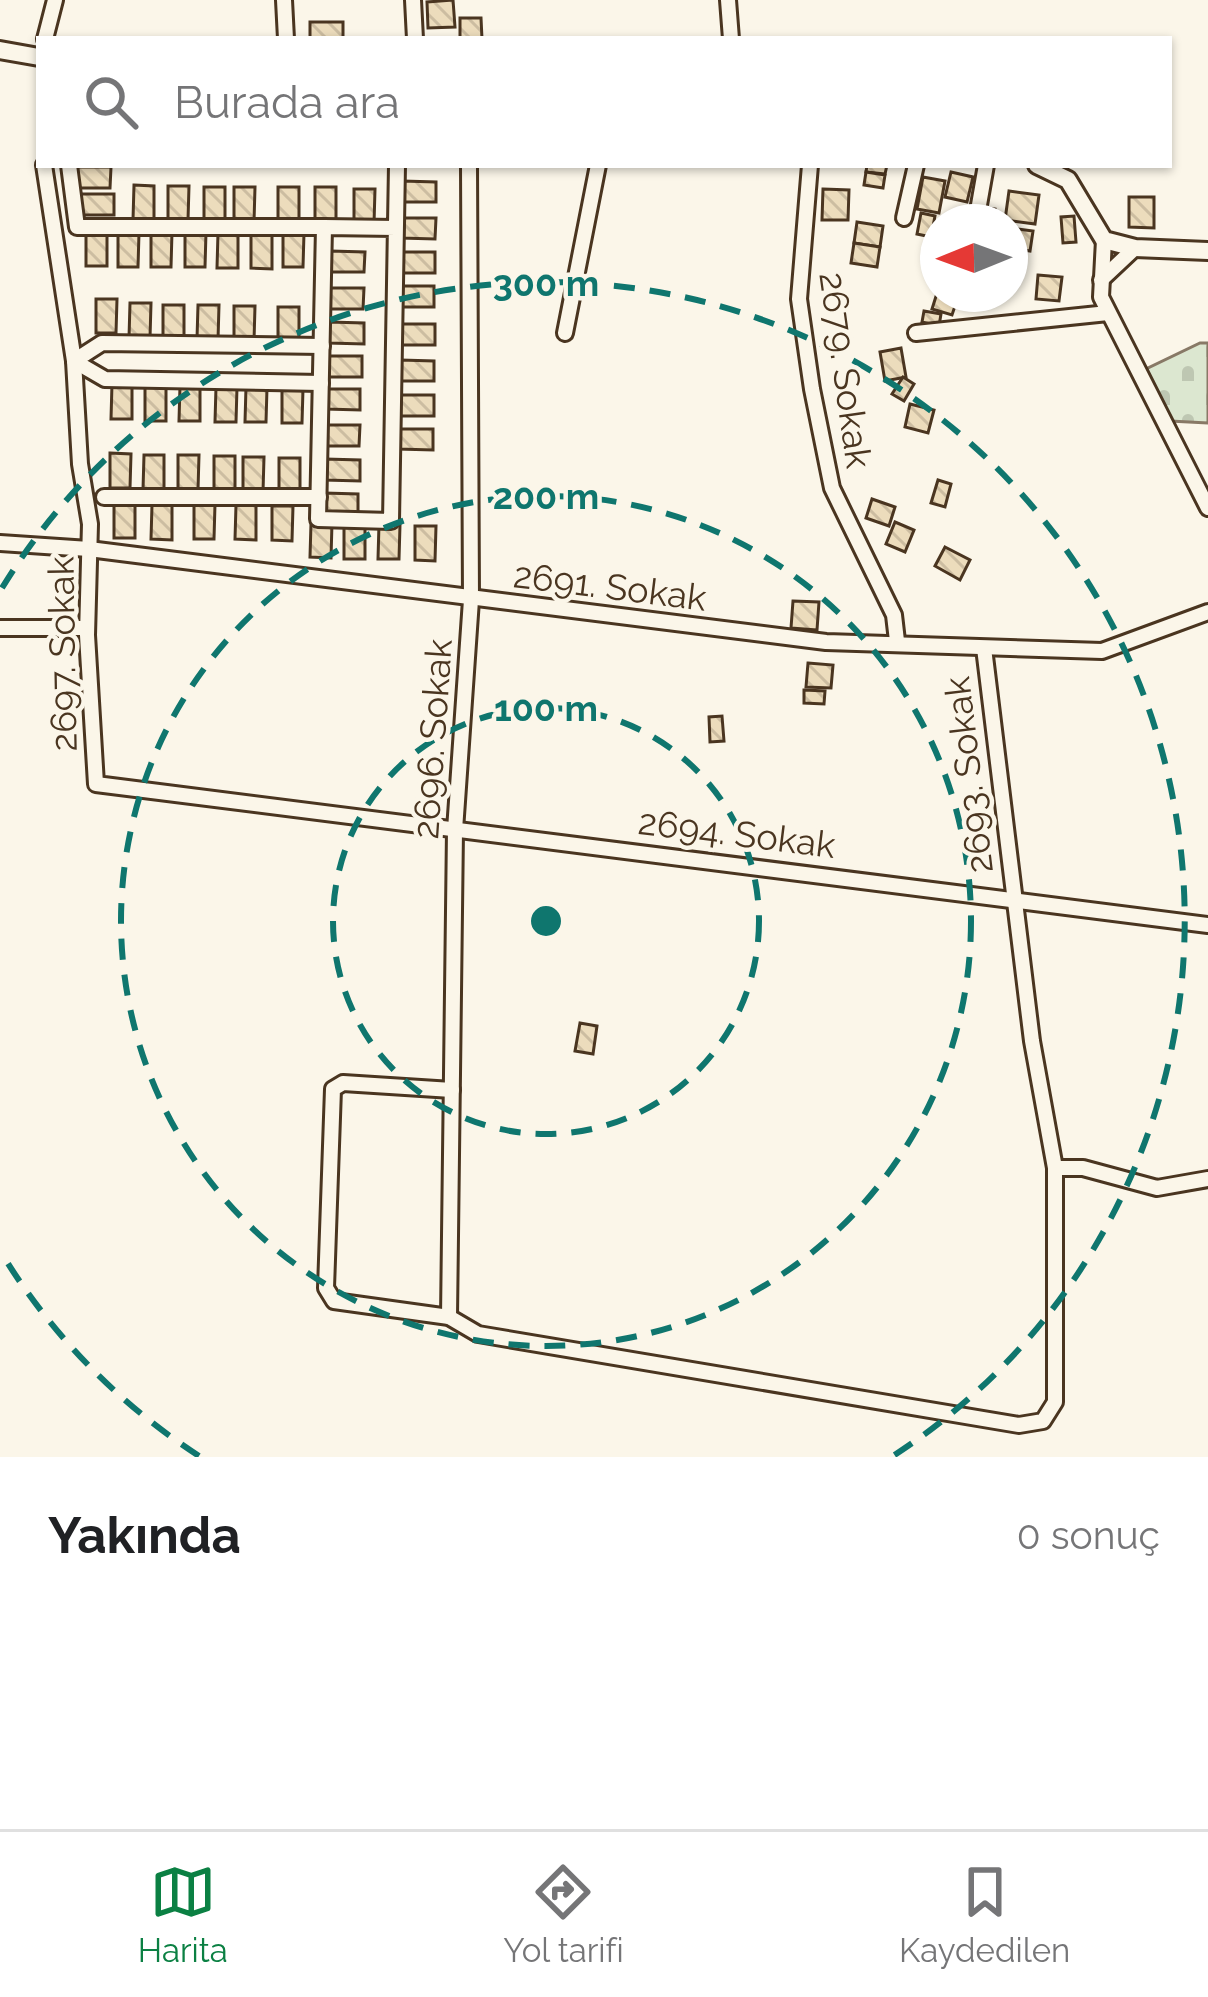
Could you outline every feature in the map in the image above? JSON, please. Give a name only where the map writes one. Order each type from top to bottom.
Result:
[{"type":"street","points":[[46,36],[56,0]]},
{"type":"street","points":[[284,0],[286,36]]},
{"type":"street","points":[[413,0],[415,36]]},
{"type":"street","points":[[728,0],[731,36]]},
{"type":"street","points":[[0,50],[36,56]]},
{"type":"street","name":"2697. Sokak","points":[[44,168],[74,361],[89,549],[87,628],[96,784],[455,830]]},
{"type":"street","points":[[69,168],[77,227],[396,228]]},
{"type":"street","points":[[324,226],[318,519],[391,520],[397,168]]},
{"type":"street","name":"2696. Sokak","points":[[449,1317],[455,830],[471,600],[469,168]]},
{"type":"street","points":[[565,333],[597,168]]},
{"type":"street","name":"2679. Sokak","points":[[810,168],[799,299],[812,388],[832,488],[894,615],[897,641]]},
{"type":"street","points":[[904,218],[915,168]]},
{"type":"street","points":[[979,204],[985,168]]},
{"type":"street","points":[[1043,168],[1068,180],[1104,240],[1101,280],[1108,313],[1208,508]]},
{"type":"street","points":[[1104,240],[1135,248],[1208,251]]},
{"type":"street","points":[[1101,280],[1135,248]]},
{"type":"street","points":[[916,333],[1108,313]]},
{"type":"street","points":[[321,383],[105,379],[74,361],[102,343],[322,346]]},
{"type":"street","points":[[104,496],[319,497]]},
{"type":"street","name":"2691. Sokak","points":[[0,543],[89,549],[826,643],[897,641],[1102,651],[1208,612]]},
{"type":"street","points":[[0,628],[87,628]]},
{"type":"street","name":"2693. Sokak","points":[[449,1317],[478,1334],[1032,1426],[1048,1416],[1055,1402],[1055,1168],[1012,896],[984,648]]},
{"type":"street","name":"2694. Sokak","points":[[455,830],[1012,896],[1208,925]]},
{"type":"street","points":[[449,1317],[344,1305],[326,1288],[333,1089],[343,1083],[452,1090]]},
{"type":"street","points":[[1055,1168],[1083,1168],[1156,1188],[1208,1179]]},
{"type":"green space","points":[[1208,343],[1208,423],[1170,421],[1146,369]]},
{"type":"building","points":[[453,0],[455,27],[428,28],[427,2]]},
{"type":"building","points":[[460,18],[481,18],[482,36],[460,36]]},
{"type":"building","points":[[310,22],[343,22],[343,36],[310,36]]},
{"type":"building","points":[[76,168],[111,168],[110,188],[76,188]]},
{"type":"building","points":[[867,168],[886,168],[885,174],[866,172]]},
{"type":"building","points":[[866,172],[885,175],[883,188],[864,185]]},
{"type":"building","points":[[951,172],[973,177],[967,202],[945,197]]},
{"type":"building","points":[[923,177],[945,181],[941,204],[920,204],[917,209]]},
{"type":"building","points":[[402,181],[436,182],[436,202],[402,202]]},
{"type":"building","points":[[134,185],[154,186],[154,220],[133,220]]},
{"type":"building","points":[[168,186],[189,186],[188,220],[168,220]]},
{"type":"building","points":[[204,187],[225,187],[225,221],[204,221]]},
{"type":"building","points":[[234,187],[255,187],[254,222],[234,222]]},
{"type":"building","points":[[278,187],[299,187],[299,222],[278,221]]},
{"type":"building","points":[[315,187],[336,187],[336,222],[315,221]]},
{"type":"building","points":[[354,189],[375,189],[374,224],[354,223]]},
{"type":"building","points":[[823,189],[849,190],[848,220],[822,220]]},
{"type":"building","points":[[1009,191],[1039,195],[1035,224],[1028,223],[1028,204],[1007,204]]},
{"type":"building","points":[[79,194],[114,194],[114,215],[79,215]]},
{"type":"building","points":[[1129,197],[1154,197],[1154,228],[1129,227]]},
{"type":"building","points":[[1074,216],[1076,242],[1063,243],[1061,217]]},
{"type":"building","points":[[401,218],[436,218],[435,239],[401,238]]},
{"type":"building","points":[[857,222],[883,226],[880,247],[854,243]]},
{"type":"building","points":[[86,231],[107,231],[107,266],[86,266]]},
{"type":"building","points":[[118,232],[139,233],[138,267],[118,267]]},
{"type":"building","points":[[151,232],[172,232],[171,267],[151,267]]},
{"type":"building","points":[[185,232],[206,232],[205,267],[185,267]]},
{"type":"building","points":[[283,232],[304,233],[303,267],[283,267]]},
{"type":"building","points":[[218,233],[238,233],[238,268],[217,268]]},
{"type":"building","points":[[251,234],[272,234],[272,269],[251,268]]},
{"type":"building","points":[[854,243],[880,247],[877,267],[851,263]]},
{"type":"building","points":[[330,251],[365,252],[364,272],[330,272]]},
{"type":"building","points":[[401,252],[435,252],[435,273],[401,273]]},
{"type":"building","points":[[1038,275],[1062,277],[1059,301],[1036,299]]},
{"type":"building","points":[[400,286],[434,286],[434,307],[400,307]]},
{"type":"building","points":[[329,288],[364,288],[363,309],[329,309]]},
{"type":"building","points":[[96,299],[117,299],[116,333],[96,333]]},
{"type":"building","points":[[130,303],[151,303],[150,338],[129,338]]},
{"type":"building","points":[[163,305],[184,305],[184,340],[163,339]]},
{"type":"building","points":[[198,305],[219,305],[218,340],[197,339]]},
{"type":"building","points":[[234,306],[255,306],[254,341],[234,340]]},
{"type":"building","points":[[278,307],[299,307],[299,342],[278,341]]},
{"type":"building","points":[[924,312],[941,314],[939,326],[922,322]]},
{"type":"building","points":[[329,322],[364,323],[364,344],[329,343]]},
{"type":"building","points":[[401,324],[435,324],[435,345],[400,345]]},
{"type":"building","points":[[901,348],[906,377],[885,381],[880,352]]},
{"type":"building","points":[[328,356],[362,356],[362,377],[328,377]]},
{"type":"building","points":[[400,360],[434,361],[434,381],[400,381]]},
{"type":"building","points":[[903,377],[914,384],[904,401],[892,394]]},
{"type":"building","points":[[112,384],[132,384],[132,419],[111,419]]},
{"type":"building","points":[[145,386],[166,386],[166,421],[145,421]]},
{"type":"building","points":[[180,386],[200,386],[200,421],[179,421]]},
{"type":"building","points":[[216,387],[237,387],[236,422],[215,422]]},
{"type":"building","points":[[246,387],[267,388],[266,422],[245,422]]},
{"type":"building","points":[[282,389],[303,389],[302,423],[282,423]]},
{"type":"building","points":[[326,389],[360,389],[360,410],[326,409]]},
{"type":"building","points":[[400,395],[434,395],[434,416],[400,416]]},
{"type":"building","points":[[910,404],[934,410],[928,433],[905,427]]},
{"type":"building","points":[[325,425],[360,425],[359,446],[325,446]]},
{"type":"building","points":[[399,429],[433,429],[433,450],[398,449]]},
{"type":"building","points":[[110,453],[131,454],[130,488],[110,488]]},
{"type":"building","points":[[144,455],[164,455],[164,490],[143,490]]},
{"type":"building","points":[[178,455],[199,455],[198,490],[178,490]]},
{"type":"building","points":[[214,456],[235,456],[235,491],[214,491]]},
{"type":"building","points":[[243,457],[264,457],[263,492],[243,491]]},
{"type":"building","points":[[279,458],[300,458],[300,493],[279,492]]},
{"type":"building","points":[[325,459],[360,460],[360,481],[325,480]]},
{"type":"building","points":[[938,480],[951,484],[945,507],[931,503]]},
{"type":"building","points":[[324,493],[358,494],[358,514],[324,514]]},
{"type":"building","points":[[872,499],[895,507],[889,526],[866,518]]},
{"type":"building","points":[[114,504],[135,504],[135,538],[114,538]]},
{"type":"building","points":[[194,504],[215,504],[214,539],[194,539]]},
{"type":"building","points":[[152,505],[172,505],[172,540],[151,539]]},
{"type":"building","points":[[236,505],[256,505],[256,540],[235,539]]},
{"type":"building","points":[[272,506],[293,506],[292,541],[272,540]]},
{"type":"building","points":[[895,522],[914,530],[905,552],[886,544]]},
{"type":"building","points":[[311,523],[332,523],[331,558],[310,557]]},
{"type":"building","points":[[344,524],[365,525],[365,559],[344,559]]},
{"type":"building","points":[[379,524],[400,525],[399,559],[378,559]]},
{"type":"building","points":[[415,526],[436,526],[435,561],[415,560]]},
{"type":"building","points":[[945,547],[970,560],[960,580],[935,566]]},
{"type":"building","points":[[793,601],[819,602],[817,630],[791,628]]},
{"type":"building","points":[[808,663],[833,665],[831,688],[806,687]]},
{"type":"building","points":[[804,690],[825,691],[824,704],[804,703]]},
{"type":"building","points":[[722,716],[724,741],[710,742],[709,717]]},
{"type":"building","points":[[580,1023],[597,1026],[593,1054],[575,1051]]}]
